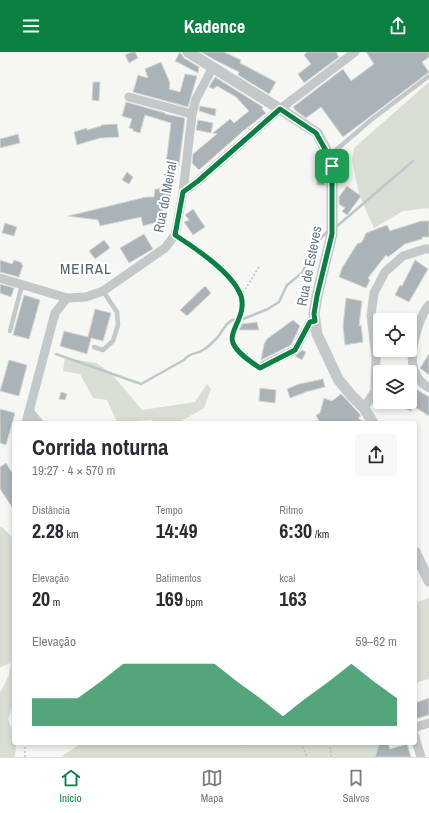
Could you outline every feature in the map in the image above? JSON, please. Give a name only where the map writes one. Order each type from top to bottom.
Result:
[{"type":"street","name":"Rua de Esteves","points":[[188,52],[316,133],[329,156],[332,166],[332,234],[314,314],[317,334],[338,378],[351,395],[364,408],[373,421]]},
{"type":"street","points":[[183,192],[198,181],[280,109],[355,52]]},
{"type":"street","name":"Rua do Meiral","points":[[0,278],[67,298],[86,297],[103,291],[165,248],[175,235],[183,192],[192,114],[196,99],[213,67]]},
{"type":"street","points":[[129,97],[192,114]]},
{"type":"street","points":[[364,408],[375,391],[376,357],[371,315],[374,293],[385,272],[403,256],[429,249]]},
{"type":"street","points":[[50,293],[55,313]]},
{"type":"street","points":[[26,421],[55,313],[67,298]]},
{"type":"street","points":[[429,305],[423,312],[412,347],[411,363],[416,375],[424,385],[429,388]]},
{"type":"street","points":[[260,368],[295,350],[310,322],[315,321]]},
{"type":"street","points":[[29,411],[37,421]]},
{"type":"street","points":[[417,556],[429,581]]},
{"type":"street","points":[[417,727],[429,723]]},
{"type":"street","points":[[417,744],[421,757]]},
{"type":"lane","points":[[329,156],[370,120],[429,76]]},
{"type":"lane","points":[[10,331],[22,285]]},
{"type":"lane","points":[[94,347],[104,350],[113,341],[118,325],[117,312],[103,291]]},
{"type":"path","points":[[175,235],[191,245],[232,280],[241,296],[242,307],[241,316],[233,333],[232,342],[236,348],[260,368]]},
{"type":"path","points":[[241,296],[259,267]]},
{"type":"path","points":[[24,757],[25,745]]},
{"type":"path","points":[[302,745],[307,757]]},
{"type":"path","points":[[330,745],[331,757]]},
{"type":"shaded area","points":[[429,82],[429,208],[403,211],[374,228],[359,194],[352,160],[354,148]]},
{"type":"shaded area","points":[[65,358],[96,363],[111,373],[142,410],[195,402],[207,384],[211,389],[204,408],[181,421],[117,421],[107,400],[93,398],[80,374],[63,371]]},
{"type":"shaded area","points":[[0,527],[12,537],[12,708],[8,719],[12,731],[12,745],[16,745],[15,757],[0,757],[0,693],[9,675],[11,663],[0,667]]},
{"type":"shaded area","points":[[429,598],[429,679],[417,682],[417,602]]},
{"type":"shaded area","points":[[78,745],[380,745],[376,757],[61,757]]},
{"type":"building","points":[[135,52],[138,58],[129,63],[125,55]]},
{"type":"building","points":[[180,52],[184,58],[199,67],[198,73],[175,61]]},
{"type":"building","points":[[201,52],[224,52],[241,60],[240,63],[276,82],[269,94],[238,75],[239,72]]},
{"type":"building","points":[[307,52],[336,52],[339,57],[304,83],[298,74],[311,64],[304,55]]},
{"type":"building","points":[[366,52],[429,52],[429,57],[422,62],[429,72],[343,137],[321,107],[306,118],[296,111],[293,107],[343,69],[351,81],[374,64]]},
{"type":"building","points":[[161,62],[170,83],[169,89],[180,92],[185,74],[197,76],[188,107],[133,92],[138,75],[148,78],[145,69]]},
{"type":"building","points":[[215,77],[263,107],[262,109],[266,113],[199,170],[192,163],[193,154],[217,134],[213,133],[230,119],[234,123],[249,111],[236,97],[217,86],[213,89],[209,87]]},
{"type":"building","points":[[93,82],[100,82],[99,101],[92,100]]},
{"type":"building","points":[[126,102],[165,114],[185,118],[179,165],[166,163],[171,123],[145,115],[140,133],[133,131],[133,129],[129,128],[132,119],[122,116]]},
{"type":"building","points":[[200,106],[216,109],[215,116],[199,111]]},
{"type":"building","points":[[198,120],[213,123],[211,133],[196,130]]},
{"type":"building","points":[[117,124],[119,137],[100,138],[77,145],[74,132],[87,128],[87,130],[101,125]]},
{"type":"building","points":[[18,134],[20,143],[0,148],[0,139]]},
{"type":"building","points":[[339,166],[347,166],[347,176],[339,176]]},
{"type":"building","points":[[127,172],[133,177],[129,184],[122,180]]},
{"type":"building","points":[[317,175],[325,175],[325,185],[317,185]]},
{"type":"building","points":[[347,186],[361,196],[347,215],[342,211],[345,208],[339,204],[339,197]]},
{"type":"building","points":[[160,187],[172,189],[169,206],[163,207],[167,226],[159,228],[157,222],[143,226],[141,217],[100,226],[98,220],[68,216],[146,197],[154,197],[155,189],[160,189]]},
{"type":"building","points":[[193,209],[205,227],[193,235],[184,222],[189,220],[185,215]]},
{"type":"building","points":[[421,221],[429,221],[429,237],[422,237],[422,239],[405,244],[388,257],[386,255],[368,278],[370,280],[366,288],[339,277],[342,268],[357,244],[362,242],[366,233],[387,225],[390,231]]},
{"type":"building","points":[[5,223],[17,227],[14,236],[2,233]]},
{"type":"building","points":[[144,234],[153,249],[129,263],[120,248]]},
{"type":"building","points":[[104,240],[110,248],[95,259],[89,251]]},
{"type":"building","points":[[0,260],[12,264],[14,260],[22,263],[21,264],[23,265],[19,277],[0,272]]},
{"type":"building","points":[[415,260],[428,269],[409,302],[395,295],[400,285],[402,286]]},
{"type":"building","points":[[0,284],[14,288],[11,297],[0,293]]},
{"type":"building","points":[[205,286],[211,293],[187,316],[180,310]]},
{"type":"building","points":[[24,295],[40,300],[29,339],[13,335]]},
{"type":"building","points":[[346,298],[362,301],[359,326],[361,325],[363,342],[345,345],[343,326]]},
{"type":"building","points":[[95,309],[111,313],[103,341],[91,338],[87,354],[60,346],[64,331],[88,337]]},
{"type":"building","points":[[293,320],[300,326],[291,345],[261,360],[264,344],[267,339]]},
{"type":"building","points":[[257,322],[259,330],[239,330],[242,324]]},
{"type":"building","points":[[302,350],[306,352],[302,360],[295,356]]},
{"type":"building","points":[[429,354],[429,375],[420,368]]},
{"type":"building","points":[[9,360],[27,365],[19,396],[0,391]]},
{"type":"building","points":[[323,379],[325,387],[305,392],[290,398],[287,389],[299,384]]},
{"type":"building","points":[[260,388],[276,390],[275,403],[259,401]]},
{"type":"building","points":[[417,390],[429,397],[429,416],[417,408]]},
{"type":"building","points":[[61,392],[67,394],[65,400],[59,399]]},
{"type":"building","points":[[341,394],[358,412],[361,416],[358,418],[362,421],[319,421],[316,415],[320,413],[324,398],[332,401]]},
{"type":"building","points":[[0,409],[15,413],[6,445],[0,443]]},
{"type":"building","points":[[6,463],[12,473],[12,507],[0,489],[0,467]]},
{"type":"building","points":[[429,698],[429,715],[417,718],[417,702]]},
{"type":"building","points":[[378,745],[389,745],[390,749],[407,745],[411,757],[375,757]]},
{"type":"waterway","points":[[336,227],[413,161]]},
{"type":"waterway","points":[[243,319],[268,309],[279,302],[287,285],[302,273],[316,243],[328,231]]},
{"type":"waterway","points":[[56,354],[141,384],[184,360],[188,356],[205,349],[218,337],[227,324],[237,319]]},
{"type":"district","name":"MEIRAL","points":[[86,268]]},
{"type":"route","points":[[280,109],[316,133],[329,156],[332,166],[332,234],[317,296],[314,314],[315,321],[310,322],[295,350],[260,368],[251,362],[236,348],[232,342],[233,333],[241,316],[242,307],[241,296],[232,280],[191,245],[175,235],[183,192],[198,181],[280,109]]}]
